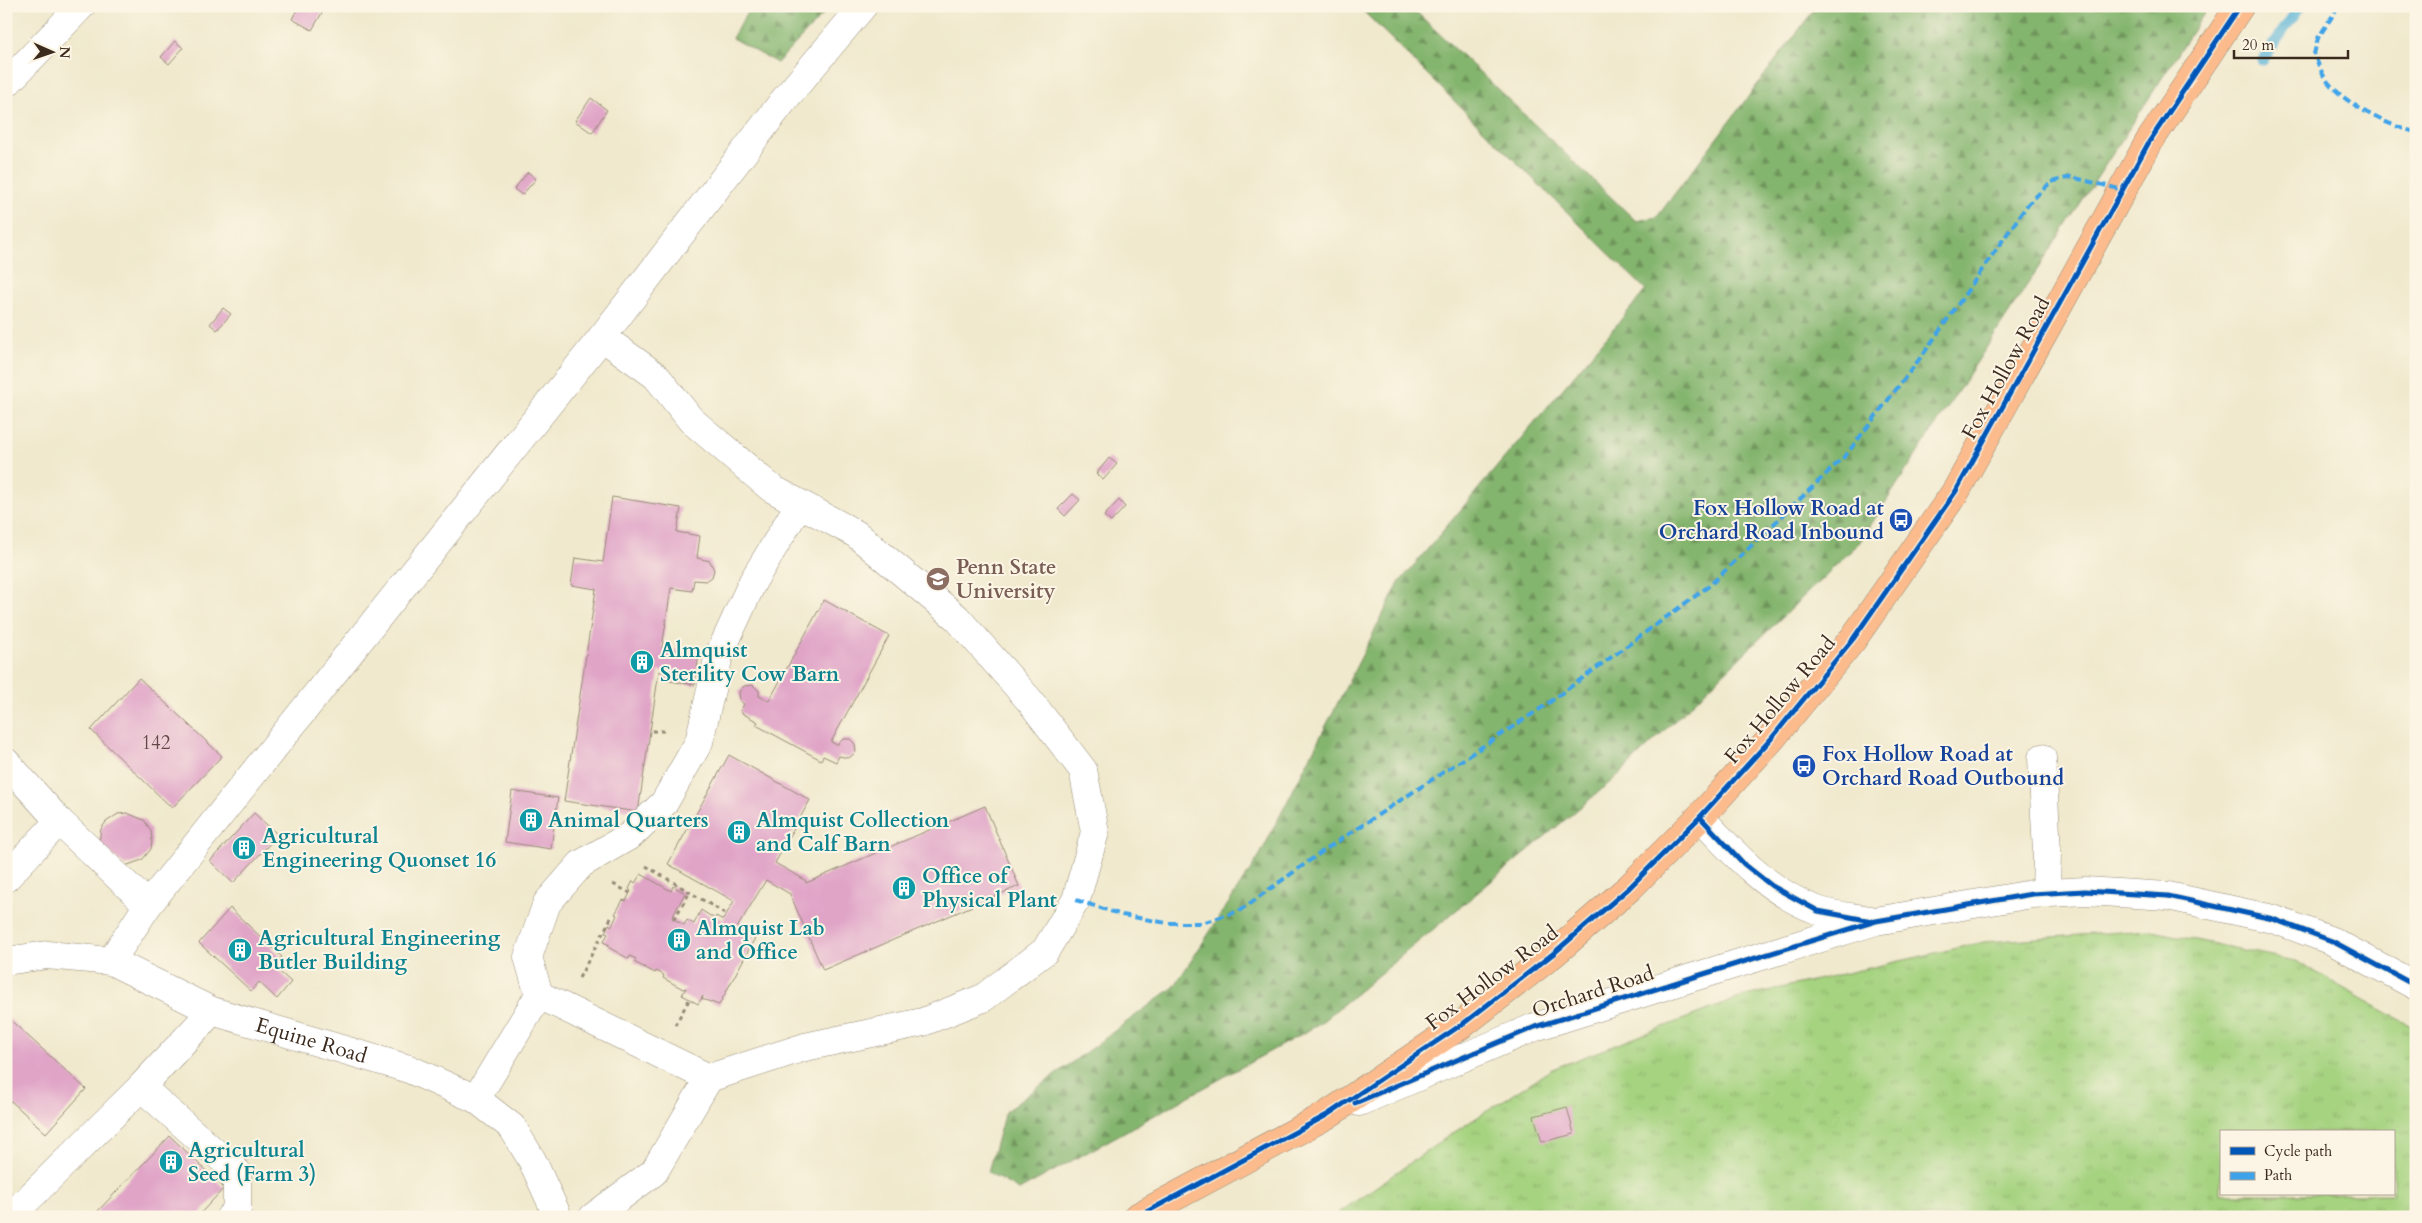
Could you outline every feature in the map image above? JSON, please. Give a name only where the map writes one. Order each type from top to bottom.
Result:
[{"type":"main road","name":"Fox Hollow Road","points":[[1137,1217],[1327,1115],[1464,1023],[1554,953],[1629,888],[1700,817],[1771,739],[1853,639],[1956,491],[2149,142],[2240,6]]},
{"type":"street","points":[[6,84],[81,6]]},
{"type":"street","points":[[111,961],[148,906],[602,337],[784,100],[863,6]]},
{"type":"street","points":[[593,1217],[654,1172],[709,1078],[805,1047],[923,1022],[983,998],[1045,951],[1076,900],[1095,832],[1083,770],[1030,700],[957,618],[856,534],[799,505],[772,488],[698,426],[656,376],[602,337]]},
{"type":"street","points":[[476,1098],[539,995],[528,957],[547,903],[581,864],[631,835],[664,803],[699,742],[719,655],[753,581],[799,505]]},
{"type":"street","points":[[2042,758],[2047,852],[2046,893]]},
{"type":"street","points":[[6,762],[59,821],[148,906]]},
{"type":"street","name":"Orchard Road","points":[[1700,817],[1744,864],[1772,886],[1818,911],[1876,921]]},
{"type":"street","points":[[6,878],[59,821]]},
{"type":"street","name":"Orchard Road","points":[[1327,1115],[1535,1027],[1876,921],[2046,893],[2085,891],[2168,896],[2273,919],[2332,940],[2416,986]]},
{"type":"street","name":"Equine Road","points":[[6,961],[47,955],[111,961],[212,1011],[409,1069],[476,1098],[512,1127],[549,1193],[558,1217]]},
{"type":"street","points":[[539,995],[709,1078]]},
{"type":"street","points":[[10,1217],[141,1087],[212,1011]]},
{"type":"street","points":[[141,1087],[237,1172],[237,1210],[230,1217]]},
{"type":"path","points":[[640,866],[648,866],[726,914]]},
{"type":"path","points":[[616,885],[630,893]]},
{"type":"path","points":[[674,919],[690,892]]},
{"type":"path","points":[[564,1007],[611,918],[614,920]]},
{"type":"path","points":[[686,1006],[689,1000]]},
{"type":"green space","points":[[751,6],[831,6],[777,63],[732,38]]},
{"type":"green space","points":[[1358,6],[1410,6],[1636,221],[1657,217],[1817,6],[2209,6],[1859,543],[1613,780],[1318,1025],[1019,1190],[988,1172],[1005,1112],[1174,987],[1260,855],[1399,583],[1646,290]]},
{"type":"green space","points":[[2148,930],[2295,961],[2416,1029],[2416,1217],[1333,1217],[1450,1135],[1552,1069],[1745,996],[1984,942]]},
{"type":"building","points":[[299,6],[309,6],[322,13],[312,30],[292,19]]},
{"type":"building","points":[[175,41],[183,48],[169,64],[161,57]]},
{"type":"building","points":[[591,98],[607,110],[592,133],[575,121]]},
{"type":"building","points":[[528,172],[536,179],[522,195],[514,189]]},
{"type":"building","points":[[223,308],[231,314],[217,330],[210,324]]},
{"type":"building","points":[[1109,458],[1117,464],[1103,480],[1096,474]]},
{"type":"building","points":[[1073,494],[1080,500],[1065,516],[1058,509]]},
{"type":"building","name":"Almquist Sterility Cow Barn","points":[[612,497],[681,508],[677,532],[700,536],[697,558],[710,561],[714,570],[712,577],[706,581],[694,580],[692,591],[671,588],[662,648],[699,653],[695,685],[663,680],[664,672],[659,671],[638,812],[564,801],[596,589],[571,585],[575,558],[603,562]]},
{"type":"building","points":[[1119,500],[1125,507],[1111,522],[1104,516]]},
{"type":"building","points":[[824,600],[889,636],[831,742],[837,745],[843,739],[850,739],[855,744],[856,752],[849,758],[839,756],[836,762],[823,756],[821,760],[756,725],[758,722],[740,712],[744,704],[740,701],[739,692],[744,686],[753,685],[759,691],[759,696],[769,701]]},
{"type":"building","points":[[139,678],[222,756],[172,808],[91,730]]},
{"type":"building","points":[[729,755],[810,800],[775,863],[805,880],[806,883],[985,806],[1019,886],[823,970],[790,894],[766,880],[737,928],[755,938],[719,1005],[702,999],[703,996],[698,1004],[682,995],[686,988],[683,989],[663,978],[664,975],[656,971],[655,973],[634,962],[636,959],[630,956],[629,959],[603,942],[608,934],[605,932],[609,924],[612,926],[617,915],[615,914],[623,900],[626,901],[631,891],[629,889],[633,881],[635,883],[641,874],[671,891],[673,886],[685,893],[672,918],[684,925],[687,920],[694,924],[701,910],[715,919],[716,916],[723,920],[734,901],[668,864]]},
{"type":"building","name":"Animal Quarters","points":[[512,791],[558,798],[551,849],[505,842]]},
{"type":"building","points":[[127,813],[144,820],[151,831],[152,840],[151,849],[142,860],[125,866],[99,843],[101,829],[106,822],[118,814]]},
{"type":"building","name":"Agricultural Engineering Quonset 16","points":[[254,813],[278,835],[233,883],[210,861]]},
{"type":"building","name":"Agricultural Engineering Butler Building","points":[[230,908],[282,957],[273,966],[291,982],[277,999],[259,982],[251,991],[199,943]]},
{"type":"building","points":[[6,1016],[86,1089],[46,1133],[11,1101],[6,1107]]},
{"type":"building","points":[[1567,1107],[1574,1134],[1542,1142],[1534,1116]]},
{"type":"building","name":"Agricultural Seed (Farm 3)","points":[[170,1136],[224,1188],[197,1217],[92,1217]]},
{"type":"waterway","points":[[2263,60],[2300,6]]},
{"type":"marked path","points":[[2339,6],[2318,38],[2314,54],[2324,76],[2336,91],[2368,113],[2380,120],[2416,132]]},
{"type":"marked path","points":[[1076,900],[1122,915],[1167,923],[1202,923],[1239,911],[1326,849],[1543,707],[1709,586],[1846,455],[1924,353],[2028,204],[2051,182],[2071,177],[2123,190]]},
{"type":"cycle path","points":[[1137,1217],[1327,1115],[1464,1023],[1554,953],[1629,888],[1700,817],[1771,739],[1853,639],[1956,491],[2149,142],[2240,6]]},
{"type":"cycle path","points":[[1700,817],[1744,864],[1772,886],[1818,911],[1872,921]]},
{"type":"cycle path","points":[[1355,1103],[1535,1027],[1694,977],[1876,921],[2032,894],[2085,891],[2168,896],[2273,919],[2332,941],[2416,986]]},
{"type":"place","name":"Fox Hollow Road at Orchard Road Inbound","points":[[1901,520]]},
{"type":"place","name":"Penn State University","points":[[938,579]]},
{"type":"place","name":"Almquist Sterility Cow Barn","points":[[642,662]]},
{"type":"place","name":"Fox Hollow Road at Orchard Road Outbound","points":[[1804,766]]},
{"type":"place","name":"Animal Quarters","points":[[531,820]]},
{"type":"place","name":"Almquist Collection and Calf Barn","points":[[739,832]]},
{"type":"place","name":"Agricultural Engineering Quonset 16","points":[[244,848]]},
{"type":"place","name":"Office of Physical Plant","points":[[904,888]]},
{"type":"place","name":"Almquist Lab and Office","points":[[679,940]]},
{"type":"place","name":"Agricultural Engineering Butler Building","points":[[240,950]]},
{"type":"place","name":"Agricultural Seed (Farm 3)","points":[[171,1162]]}]
